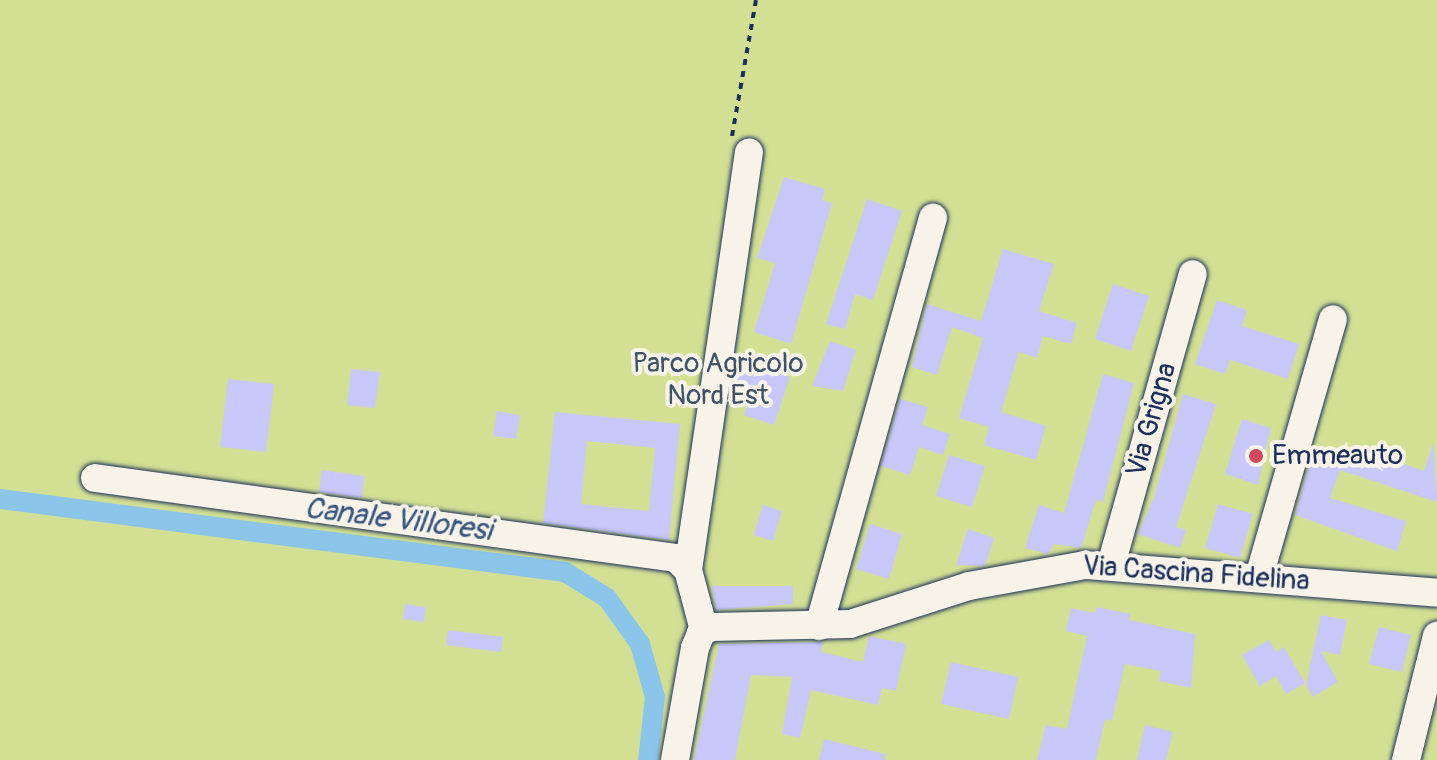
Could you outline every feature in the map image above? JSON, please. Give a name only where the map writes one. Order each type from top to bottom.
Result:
[{"type":"street","points":[[675,760],[695,648],[704,630],[688,570],[740,148]]},
{"type":"street","points":[[819,626],[933,218]]},
{"type":"street","name":"Via Grigna","points":[[1111,565],[1193,274]]},
{"type":"street","points":[[1259,577],[1333,319]]},
{"type":"street","points":[[95,478],[676,558],[688,570]]},
{"type":"street","name":"Via Cascina Fidelina","points":[[704,630],[850,624],[1008,576],[1111,565],[1437,593]]},
{"type":"street","points":[[1406,760],[1437,636]]},
{"type":"path","points":[[740,148],[756,0]]},
{"type":"green space","name":"Parco Agricolo Nord Est","points":[[0,0],[1437,0],[1437,760],[0,760]]},
{"type":"building","points":[[784,177],[825,189],[822,200],[832,203],[791,344],[754,332],[775,263],[757,258]]},
{"type":"building","points":[[867,199],[902,211],[873,300],[855,294],[845,329],[826,324]]},
{"type":"building","points":[[1003,249],[1054,264],[1039,311],[1077,323],[1071,344],[1043,336],[1037,358],[1019,352],[1001,412],[1046,426],[1036,460],[984,445],[989,427],[959,418],[983,338],[952,327],[937,375],[912,367],[927,304],[981,321]]},
{"type":"building","points":[[1113,284],[1149,296],[1131,351],[1095,339]]},
{"type":"building","points":[[1217,300],[1247,310],[1242,326],[1299,344],[1288,379],[1230,360],[1225,374],[1195,364]]},
{"type":"building","points":[[830,341],[856,350],[843,391],[812,386]]},
{"type":"building","points":[[744,362],[790,377],[774,425],[744,415],[751,393],[735,387]]},
{"type":"building","points":[[351,369],[380,372],[375,408],[347,405]]},
{"type":"building","points":[[1103,374],[1134,383],[1103,502],[1096,500],[1081,548],[1054,544],[1048,554],[1025,548],[1039,505],[1064,513]]},
{"type":"building","points":[[228,379],[274,384],[266,452],[220,447]]},
{"type":"building","points":[[1183,394],[1216,404],[1176,527],[1186,530],[1180,548],[1138,534],[1154,497]]},
{"type":"building","points":[[900,399],[928,407],[922,425],[950,434],[943,455],[919,447],[910,475],[881,466]]},
{"type":"building","points":[[497,411],[520,415],[516,439],[493,436]]},
{"type":"building","points":[[555,412],[680,424],[669,540],[543,523]],"holes":[[[587,441],[655,448],[649,511],[581,504]]]},
{"type":"building","points":[[1242,419],[1271,428],[1258,485],[1225,474]]},
{"type":"building","points":[[1434,442],[1437,502],[1340,470],[1330,498],[1406,521],[1397,551],[1295,515],[1315,445],[1371,463],[1374,454],[1424,471]]},
{"type":"building","points":[[949,455],[985,466],[972,507],[936,496]]},
{"type":"building","points":[[322,470],[364,476],[362,498],[319,492]]},
{"type":"building","points":[[1218,504],[1253,514],[1240,558],[1205,548]]},
{"type":"building","points":[[763,505],[782,511],[773,541],[754,535]]},
{"type":"building","points":[[870,524],[902,534],[889,579],[856,569]]},
{"type":"building","points":[[968,529],[994,538],[985,566],[956,565]]},
{"type":"building","points":[[712,586],[793,586],[793,604],[716,610]]},
{"type":"building","points":[[405,604],[426,607],[424,622],[403,619]]},
{"type":"building","points":[[1097,607],[1130,614],[1129,620],[1195,634],[1191,688],[1159,681],[1161,671],[1125,664],[1112,721],[1105,719],[1096,760],[1037,760],[1046,725],[1067,729],[1087,636],[1066,631],[1071,608],[1095,613]]},
{"type":"building","points":[[1321,615],[1347,620],[1340,655],[1321,651],[1338,682],[1313,697],[1306,685]]},
{"type":"building","points":[[1379,627],[1411,635],[1402,672],[1369,664]]},
{"type":"building","points":[[448,630],[503,637],[501,652],[446,645]]},
{"type":"building","points":[[869,636],[906,644],[896,691],[882,688],[878,705],[811,690],[800,738],[782,734],[792,677],[751,675],[735,760],[694,760],[719,644],[823,642],[821,652],[863,662]]},
{"type":"building","points":[[1269,640],[1276,652],[1284,647],[1305,683],[1286,694],[1276,676],[1260,686],[1242,655]]},
{"type":"building","points":[[951,662],[1018,677],[1009,719],[941,704]]},
{"type":"building","points":[[1145,725],[1173,732],[1166,760],[1137,760]]},
{"type":"building","points":[[824,739],[885,754],[885,760],[819,760]]},
{"type":"waterway","name":"Canale Villoresi","points":[[0,499],[565,572],[607,598],[640,644],[655,697],[648,760]]},
{"type":"place","name":"Emmeauto","points":[[1256,456]]}]
